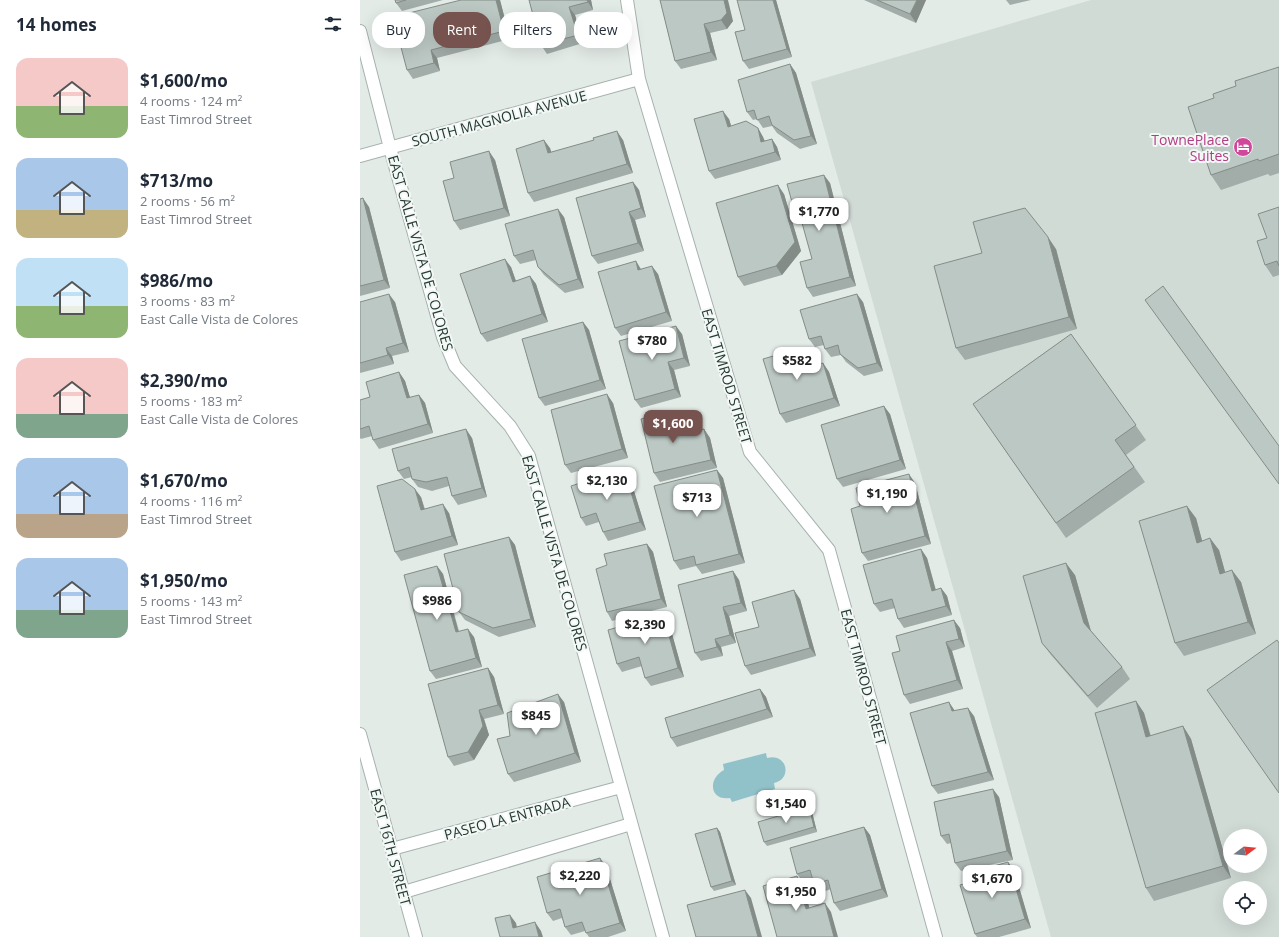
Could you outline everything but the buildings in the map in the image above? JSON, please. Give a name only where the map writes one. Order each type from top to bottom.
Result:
[{"type":"street","name":"EAST TIMROD STREET","points":[[626,0],[639,80],[750,452],[829,550],[936,937]]},
{"type":"street","name":"EAST CALLE VISTA DE COLORES","points":[[360,31],[390,148],[443,337],[455,366],[510,426],[530,456],[663,937]]},
{"type":"street","name":"SOUTH MAGNOLIA AVENUE","points":[[360,156],[639,80]]},
{"type":"street","name":"EAST 16TH STREET","points":[[360,734],[416,937]]},
{"type":"street","name":"PASEO LA ENTRADA","points":[[392,849],[621,787]]},
{"type":"street","points":[[404,892],[631,824]]},
{"type":"shaded area","points":[[1091,0],[1279,0],[1279,937],[1051,937],[811,82]]},
{"type":"water","points":[[766,753],[767,758],[774,757],[779,759],[783,762],[785,767],[784,777],[780,781],[774,783],[775,789],[732,802],[730,798],[723,798],[715,793],[713,784],[715,779],[724,770],[723,764]]},
{"type":"place","name":"TownePlace Suites","points":[[1243,147]]}]
